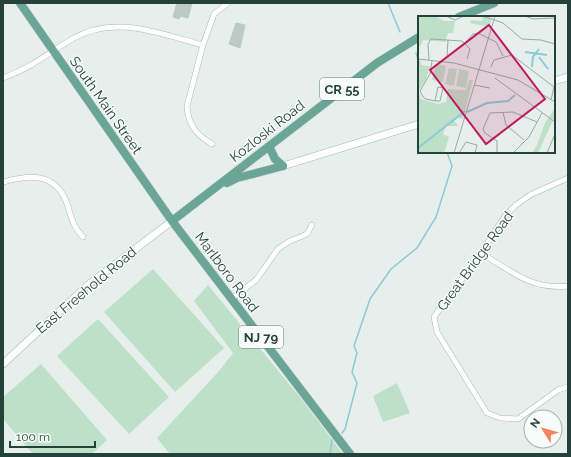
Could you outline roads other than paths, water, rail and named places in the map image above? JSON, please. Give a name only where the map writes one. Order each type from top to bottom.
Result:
[{"type":"main road","name":"South Main Street","points":[[20,3],[172,221]]},
{"type":"main road","points":[[462,16],[494,3]]},
{"type":"main road","name":"Kozloski Road","points":[[172,221],[377,63],[418,38]]},
{"type":"main road","points":[[555,82],[568,77]]},
{"type":"main road","points":[[212,191],[237,178],[283,166],[418,124]]},
{"type":"main road","points":[[269,146],[275,159],[283,166]]},
{"type":"main road","name":"Marlboro Road","points":[[172,221],[350,454]]},
{"type":"main road","name":"East Freehold Road","points":[[3,364],[88,285],[172,221]]},
{"type":"street","points":[[212,144],[200,138],[193,128],[188,113],[188,98],[203,45],[214,14],[228,3]]},
{"type":"street","points":[[3,78],[34,66],[84,33],[95,29],[118,26],[140,28],[203,45]]},
{"type":"street","points":[[3,182],[27,176],[49,181],[62,194],[74,227],[83,237]]},
{"type":"street","name":"Great Bridge Road","points":[[568,178],[530,195],[516,205],[505,216],[481,253],[434,317],[437,332],[487,413],[500,418],[518,419],[558,390],[568,387]]},
{"type":"street","points":[[231,299],[256,280],[278,249],[288,242],[307,234],[312,225]]},
{"type":"street","points":[[481,253],[531,283],[555,287],[568,286]]},
{"type":"waterway","points":[[388,3],[400,32]]},
{"type":"waterway","points":[[416,53],[418,59]]},
{"type":"waterway","points":[[342,433],[345,429],[357,383],[352,372],[357,353],[354,346],[370,299],[391,269],[417,248],[436,217],[452,166],[447,153]]},
{"type":"waterway","points":[[330,454],[332,440]]}]
